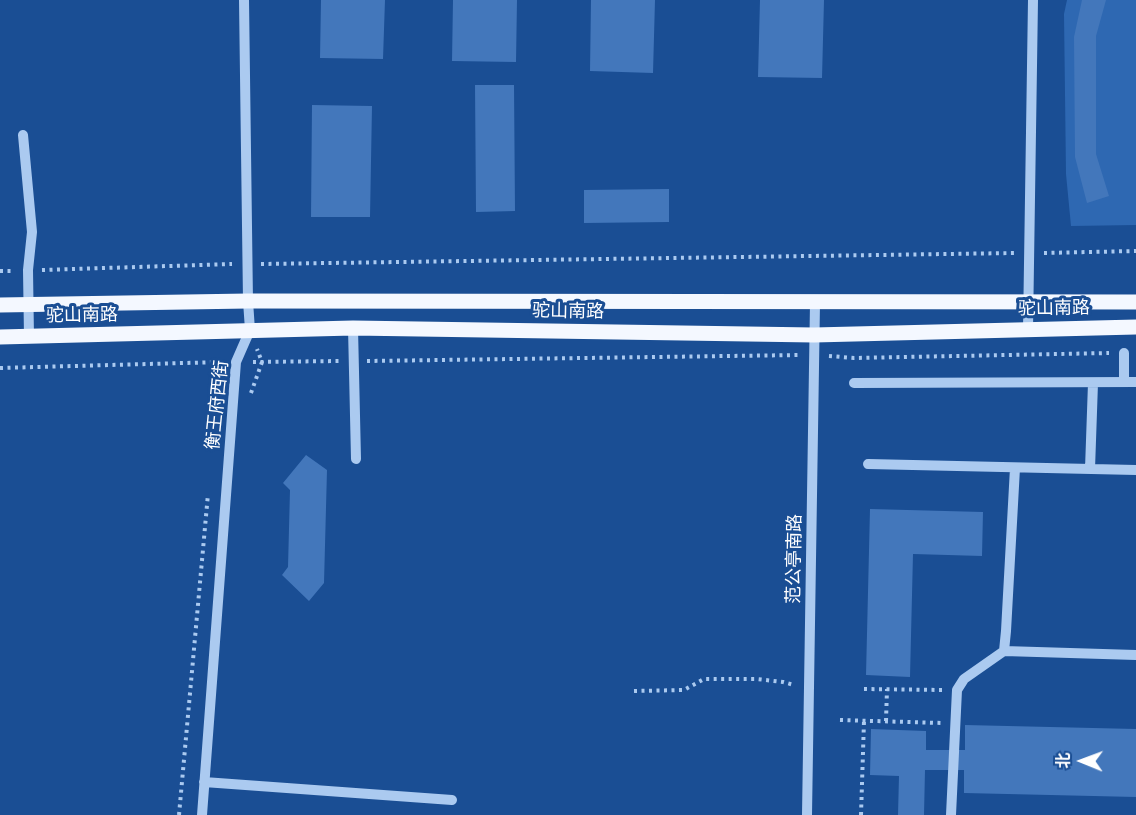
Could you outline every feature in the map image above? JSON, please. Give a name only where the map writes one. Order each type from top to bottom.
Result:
[{"type":"main road","name":"驼山南路","points":[[0,305],[248,301],[1136,302]]},
{"type":"main road","name":"驼山南路","points":[[0,338],[353,328],[814,334],[1136,327]]},
{"type":"street","name":"衡王府西街","points":[[202,815],[232,358],[250,330],[244,0]]},
{"type":"street","points":[[1028,329],[1033,0]]},
{"type":"street","points":[[23,135],[32,232],[27,270],[29,337]]},
{"type":"street","name":"范公亭南路","points":[[807,815],[815,303]]},
{"type":"street","points":[[353,328],[356,459]]},
{"type":"street","points":[[854,383],[1130,382],[1124,353]]},
{"type":"street","points":[[1090,469],[1094,383]]},
{"type":"street","points":[[868,464],[1136,470]]},
{"type":"street","points":[[1004,651],[1015,468]]},
{"type":"street","points":[[951,815],[957,690],[964,679],[1004,651],[1136,655]]},
{"type":"street","points":[[204,782],[452,800]]},
{"type":"path","points":[[0,271],[249,264],[1136,251]]},
{"type":"path","points":[[0,368],[221,362],[232,358],[354,361],[815,355],[854,358],[1124,353]]},
{"type":"path","points":[[221,362],[232,358]]},
{"type":"path","points":[[179,815],[208,493]]},
{"type":"path","points":[[634,691],[684,690],[704,679],[783,682],[809,690]]},
{"type":"path","points":[[864,689],[957,690]]},
{"type":"path","points":[[886,689],[886,721]]},
{"type":"path","points":[[840,720],[954,723]]},
{"type":"path","points":[[861,815],[864,721]]},
{"type":"shaded area","points":[[1067,0],[1136,0],[1136,225],[1071,226],[1066,174],[1064,14]]},
{"type":"building","points":[[321,0],[385,0],[383,59],[320,58]]},
{"type":"building","points":[[453,0],[517,0],[516,62],[452,61]]},
{"type":"building","points":[[591,0],[655,0],[653,73],[590,71]]},
{"type":"building","points":[[760,0],[824,0],[822,78],[758,77]]},
{"type":"building","points":[[1082,0],[1106,0],[1096,36],[1096,154],[1109,196],[1087,203],[1075,157],[1074,37]]},
{"type":"building","points":[[475,85],[514,85],[515,211],[476,212]]},
{"type":"building","points":[[312,105],[372,106],[370,217],[311,217]]},
{"type":"building","points":[[669,189],[669,222],[584,223],[584,190]]},
{"type":"building","points":[[306,455],[327,470],[324,583],[309,601],[282,575],[288,567],[290,490],[283,483]]},
{"type":"building","points":[[870,509],[983,512],[982,556],[913,554],[910,677],[866,675]]},
{"type":"building","points":[[965,725],[1136,729],[1136,797],[964,793],[964,770],[925,770],[924,815],[898,815],[899,776],[870,775],[871,729],[926,731],[926,750],[965,750]]}]
